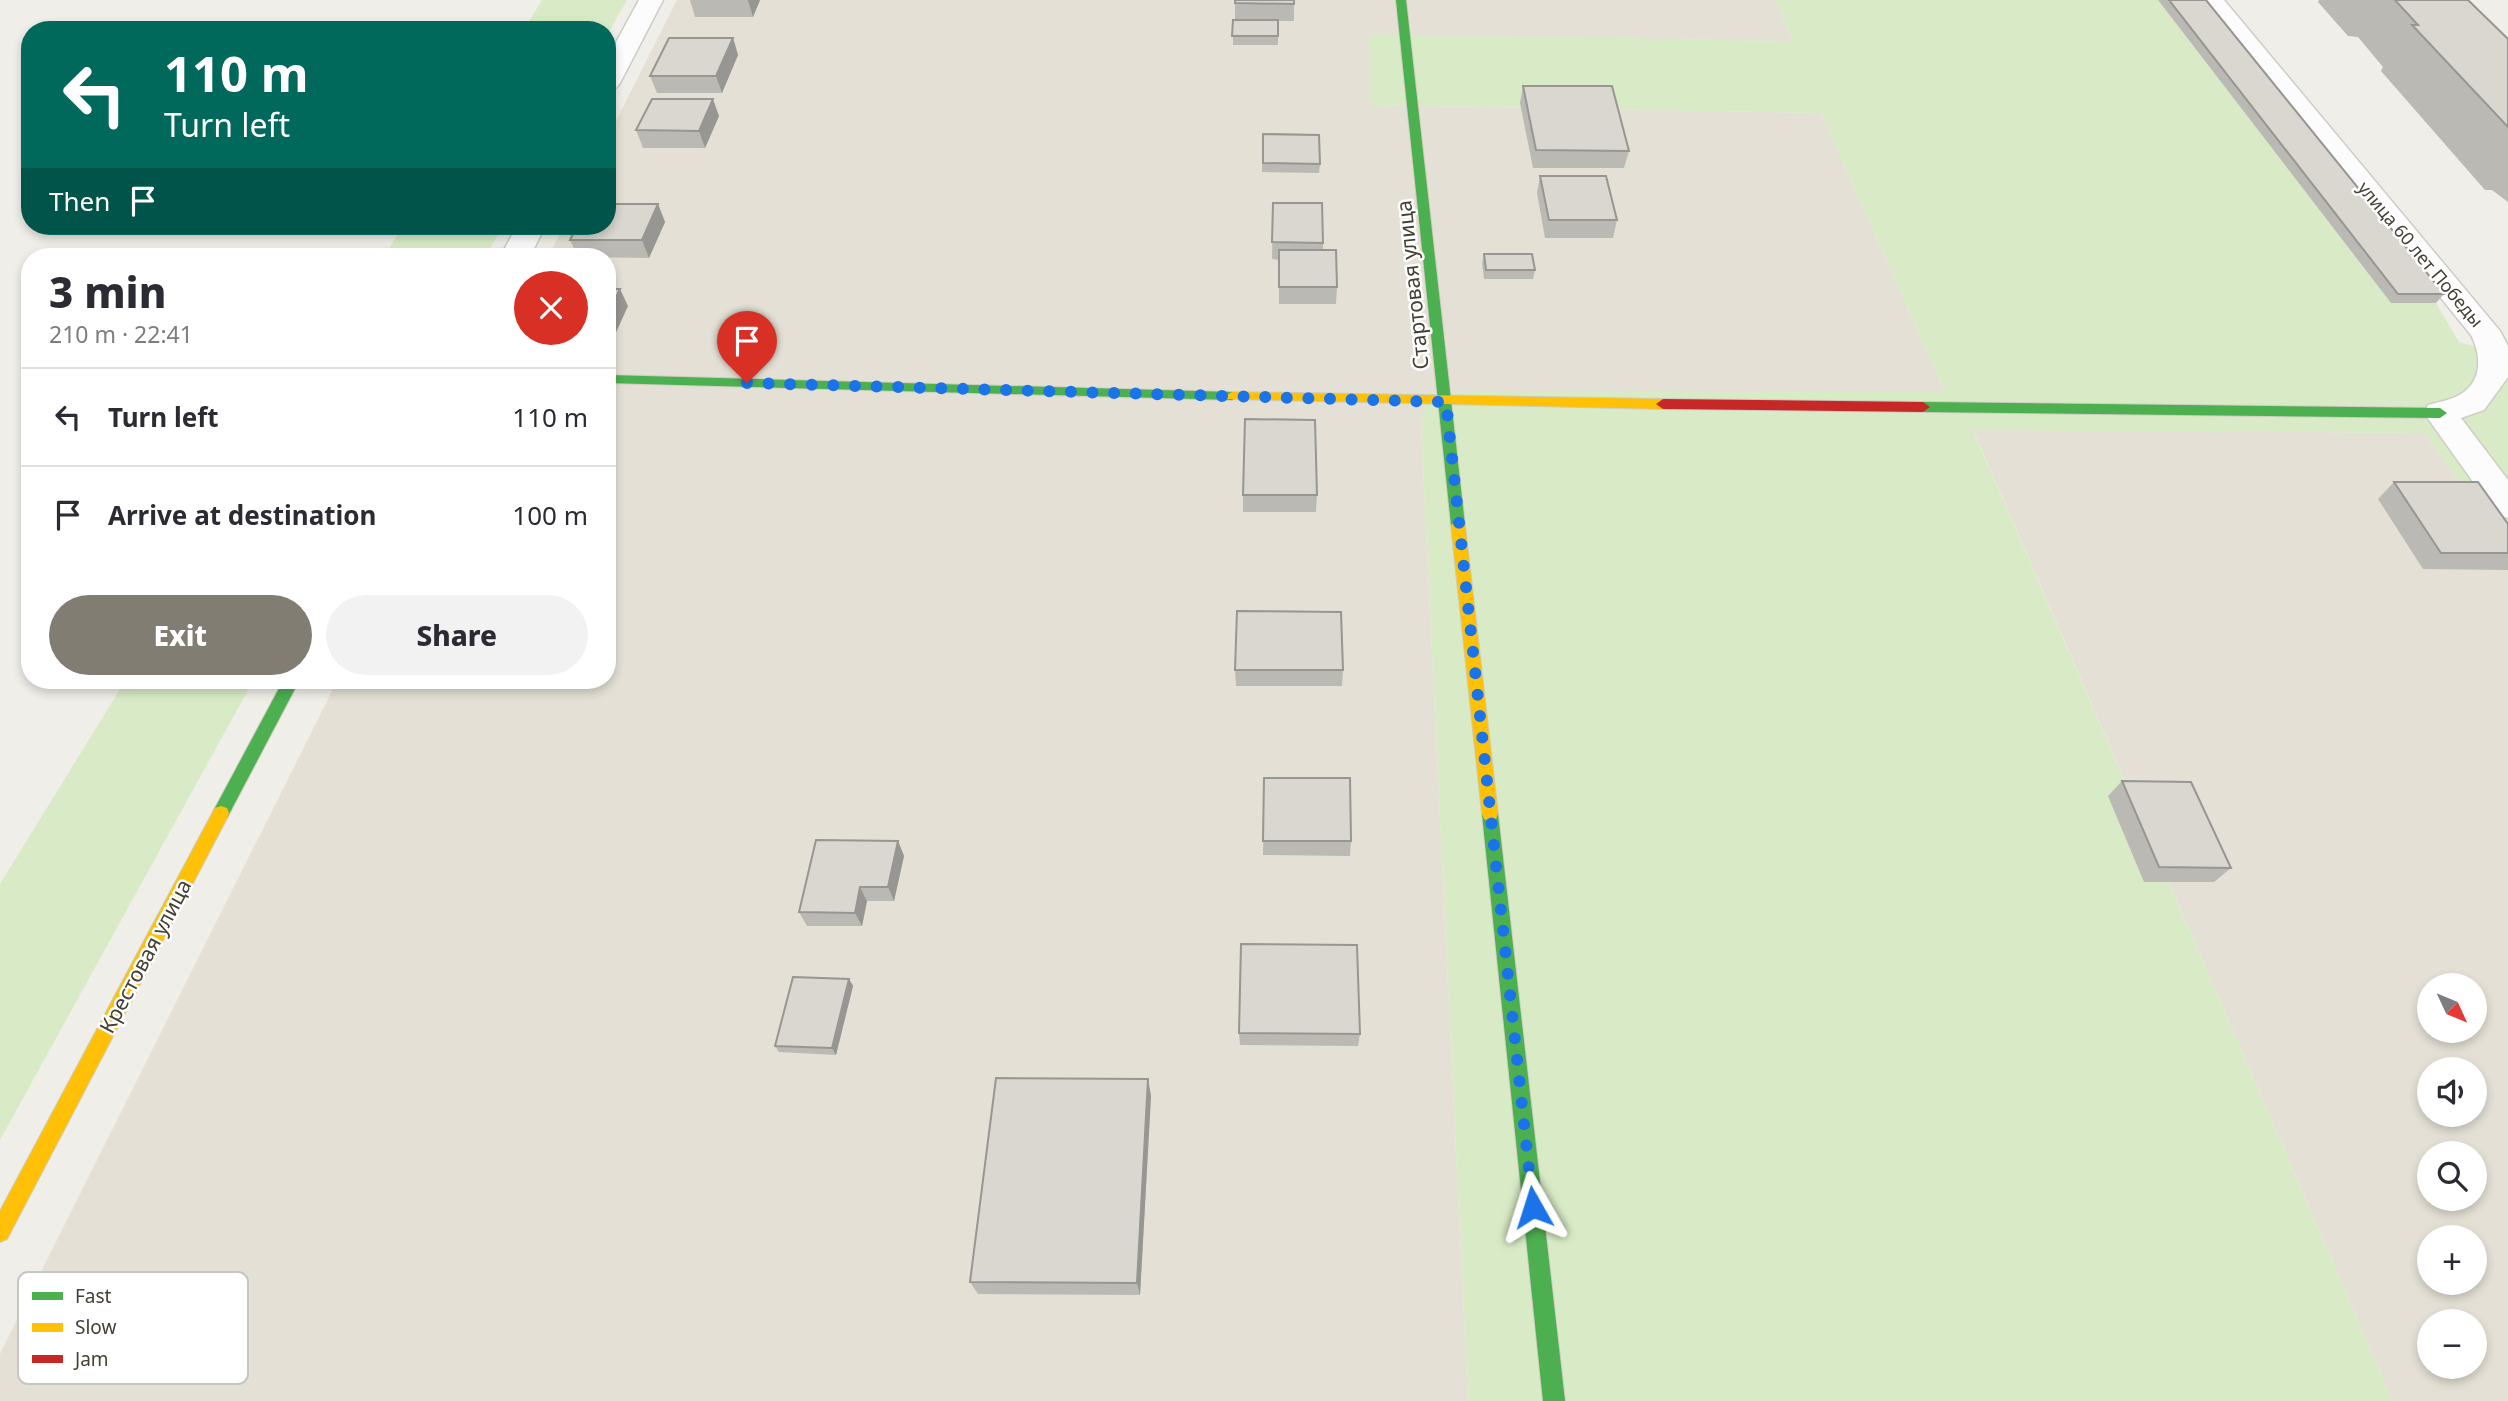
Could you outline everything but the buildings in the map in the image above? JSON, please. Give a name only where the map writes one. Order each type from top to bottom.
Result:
[{"type":"street","points":[[616,66],[651,0]]},
{"type":"street","name":"Стартовая улица","points":[[1401,0],[1555,1401]]},
{"type":"street","name":"улица 60 лет Победы","points":[[2211,0],[2485,331],[2496,353],[2493,375],[2473,402],[2440,413]]},
{"type":"street","points":[[616,379],[1446,402],[2440,413],[2508,505]]},
{"type":"street","name":"Крестовая улица","points":[[0,1232],[287,689]]},
{"type":"shaded area","points":[[677,0],[1775,0],[1793,41],[1369,35],[1370,105],[1821,113],[1945,392],[1428,392],[1421,425],[1468,1401],[0,1401],[0,1354],[18,1318],[18,1384],[248,1384],[248,1272],[41,1272],[333,689],[616,689],[616,248],[553,248],[559,235],[616,235],[616,121]]},
{"type":"shaded area","points":[[1973,429],[2424,433],[2508,549],[2508,1401],[2393,1401]]},
{"type":"green space","points":[[542,0],[627,0],[615,21],[529,21]]},
{"type":"green space","points":[[1775,0],[2158,0],[2391,303],[2436,303],[2459,342],[2508,356],[2508,549],[2424,433],[1973,430],[2393,1401],[1468,1401],[1421,425],[1428,392],[1945,392],[1821,113],[1370,105],[1369,34],[1793,41]]},
{"type":"green space","points":[[397,235],[498,235],[490,248],[390,248]]},
{"type":"green space","points":[[120,689],[249,689],[0,1140],[0,884]]},
{"type":"traffic: fast","points":[[1401,0],[1458,525]]},
{"type":"traffic: fast","points":[[616,379],[1232,396]]},
{"type":"traffic: fast","points":[[1923,407],[2440,413]]},
{"type":"traffic: fast","points":[[221,813],[287,689]]},
{"type":"traffic: fast","points":[[1490,814],[1554,1401]]},
{"type":"traffic: slow","points":[[1232,396],[1663,404]]},
{"type":"traffic: slow","points":[[1458,525],[1490,814]]},
{"type":"traffic: slow","points":[[0,1232],[221,813]]},
{"type":"traffic: jam","points":[[1663,404],[1923,407]]},
{"type":"route","points":[[747,383],[1446,402],[1533,1207]]}]
